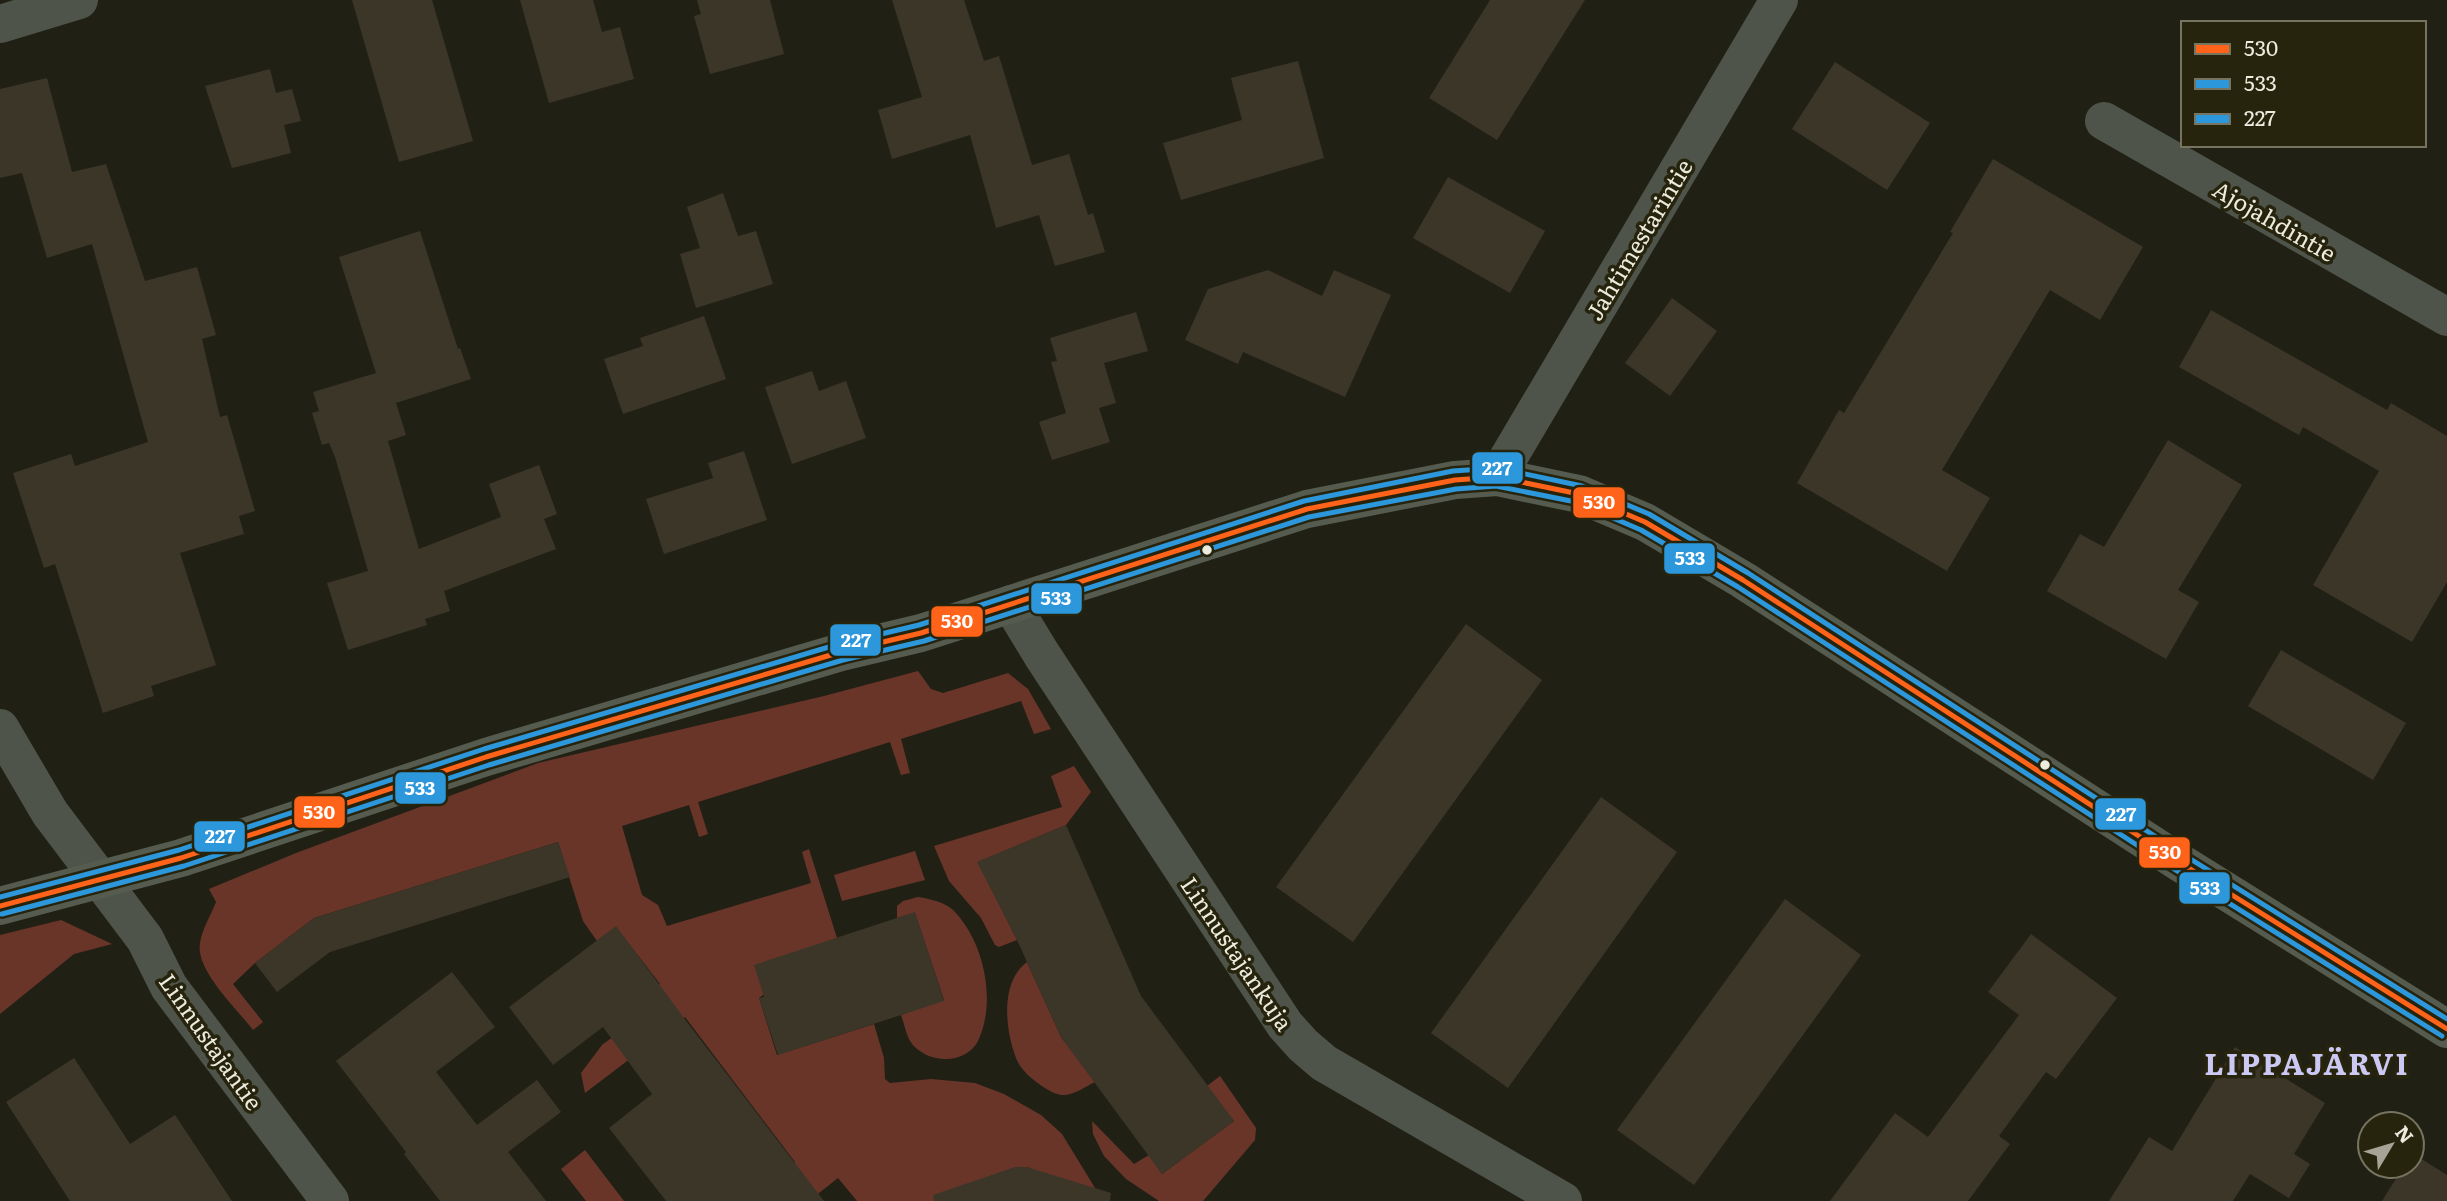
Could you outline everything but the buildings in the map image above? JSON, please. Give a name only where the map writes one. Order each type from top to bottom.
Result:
[{"type":"main road","points":[[0,906],[181,858],[486,757],[841,652],[921,634],[1307,509],[1455,480],[1497,477],[1579,494],[1645,522],[1743,580],[2179,862],[2447,1029]]},
{"type":"street","points":[[0,24],[79,0]]},
{"type":"street","name":"Jahtimestarintie","points":[[1497,477],[1779,0]]},
{"type":"street","name":"Ajojahdintie","points":[[2104,121],[2447,317]]},
{"type":"street","name":"Linnustajankuja","points":[[1011,604],[1285,1026],[1324,1063],[1563,1201]]},
{"type":"street","name":"Linnustajantie","points":[[0,728],[50,813],[145,939],[169,987],[330,1201]]},
{"type":"shaded area","points":[[918,671],[931,689],[943,693],[1008,673],[1028,689],[1051,729],[1034,734],[1021,701],[901,739],[910,773],[901,775],[890,742],[698,802],[708,834],[699,837],[689,805],[622,826],[642,895],[658,905],[667,926],[811,883],[802,852],[809,849],[837,938],[759,998],[777,1055],[874,1024],[884,1058],[885,1079],[890,1083],[931,1079],[975,1083],[1004,1094],[1041,1115],[1062,1134],[1103,1201],[1027,1167],[1010,1169],[1000,1176],[985,1201],[857,1201],[838,1178],[809,1201],[746,1201],[795,1162],[685,1017],[585,1093],[581,1073],[602,1045],[626,1027],[618,1016],[660,984],[616,927],[597,941],[583,921],[558,842],[314,918],[255,963],[233,984],[263,1022],[253,1030],[219,989],[204,965],[200,943],[216,902],[209,889],[296,853],[538,763],[824,696]]},
{"type":"shaded area","points":[[1074,766],[1091,792],[1066,825],[978,862],[1017,940],[999,947],[995,945],[981,918],[949,881],[934,846],[1062,807],[1051,776]]},
{"type":"shaded area","points":[[915,851],[925,880],[842,901],[834,875]]},
{"type":"shaded area","points":[[918,897],[942,903],[953,910],[973,938],[984,972],[987,990],[984,1025],[972,1049],[955,1058],[935,1058],[917,1049],[910,1041],[901,1015],[944,1000],[915,913],[897,918],[897,906],[903,901]]},
{"type":"shaded area","points":[[61,920],[112,944],[74,954],[0,1014],[0,935]]},
{"type":"shaded area","points":[[1027,962],[1061,1037],[1095,1082],[1067,1095],[1060,1095],[1045,1088],[1024,1071],[1012,1046],[1007,1007],[1009,994],[1012,981]]},
{"type":"shaded area","points":[[1220,1076],[1256,1128],[1255,1140],[1203,1201],[1159,1201],[1126,1179],[1104,1156],[1093,1134],[1092,1121],[1134,1164],[1149,1155],[1162,1174],[1234,1121],[1207,1086]]},
{"type":"shaded area","points":[[585,1150],[624,1201],[586,1201],[561,1169]]},
{"type":"transit line","name":"227","points":[[0,897],[179,850],[484,749],[839,644],[919,625],[1304,501],[1453,471],[1497,468],[1582,486],[1649,514],[1748,573],[2184,855],[2447,1019]]},
{"type":"transit line","name":"530","points":[[0,906],[181,858],[486,757],[841,652],[921,633],[1307,509],[1455,480],[1497,477],[1579,494],[1645,522],[1743,580],[2179,862],[2447,1029]]},
{"type":"transit line","name":"533","points":[[2,914],[184,866],[489,765],[843,660],[924,641],[1309,517],[1456,489],[1496,486],[1576,502],[1641,530],[1738,587],[2174,869],[2442,1036]]},
{"type":"district","name":"LIPPAJÄRVI","points":[[2307,1062]]}]
